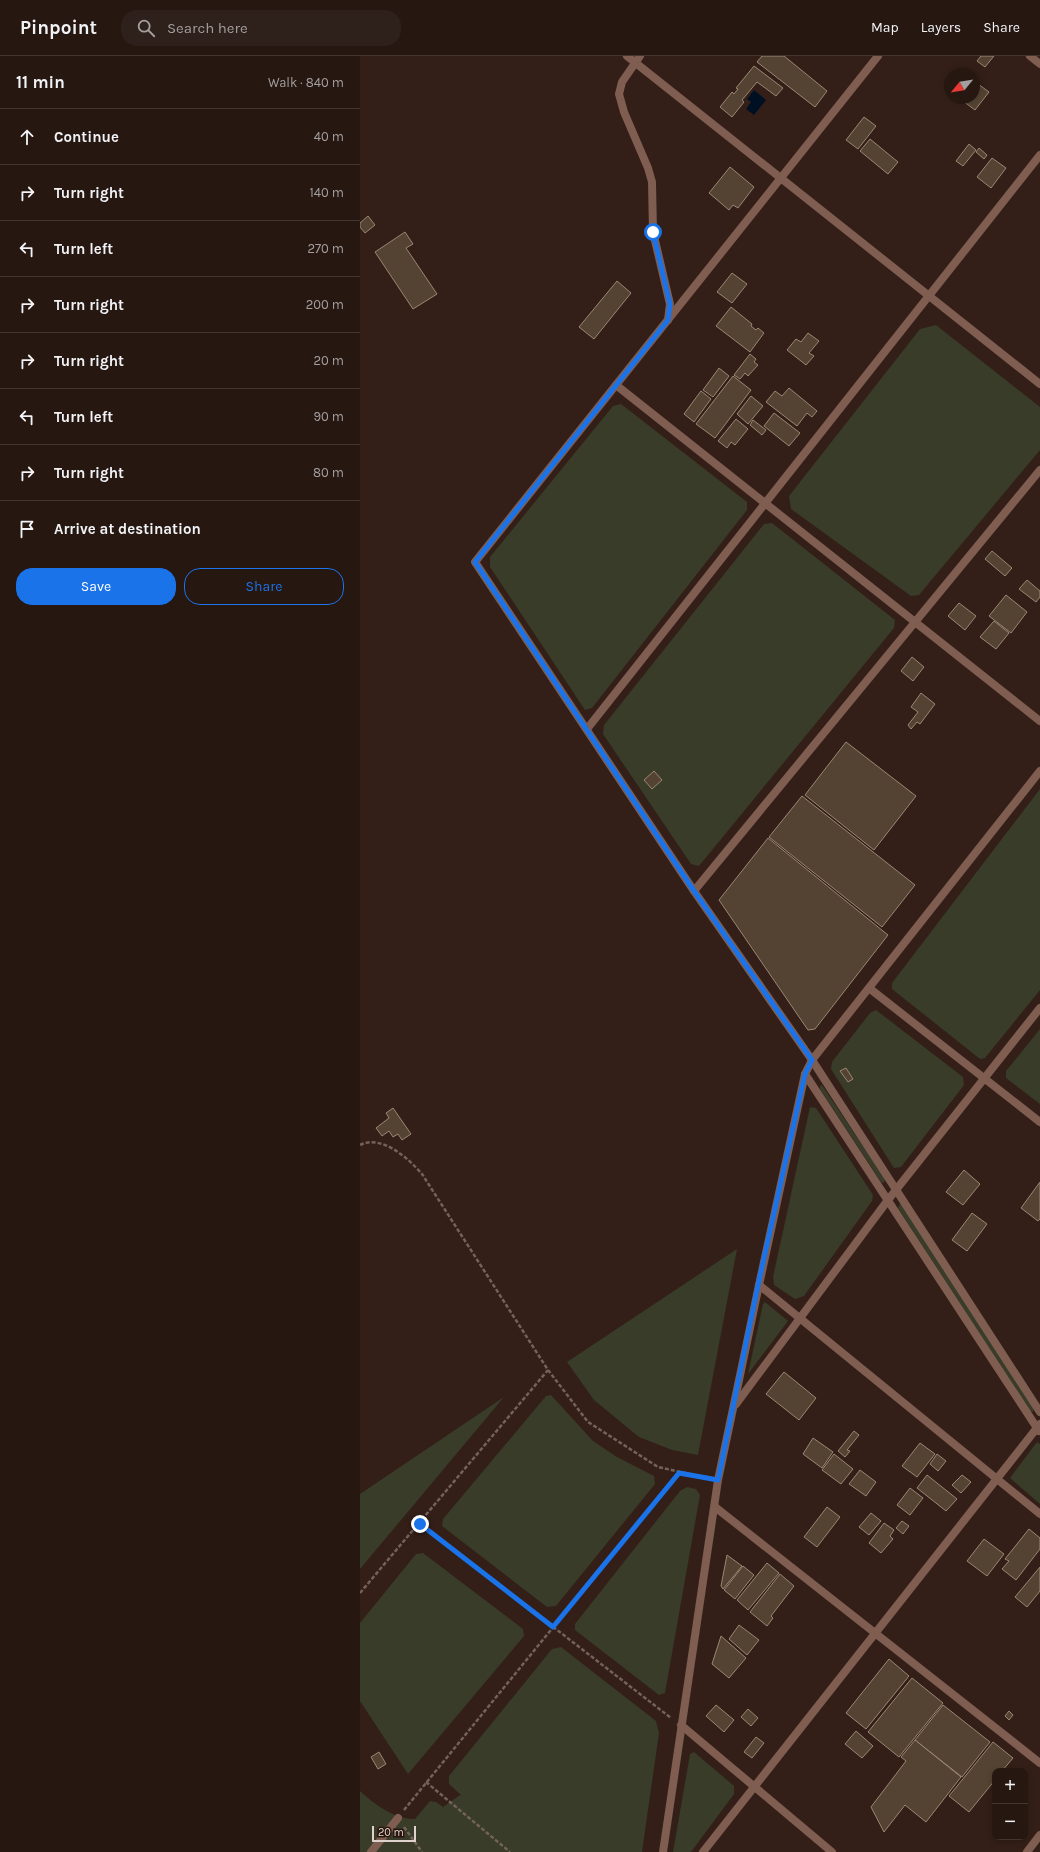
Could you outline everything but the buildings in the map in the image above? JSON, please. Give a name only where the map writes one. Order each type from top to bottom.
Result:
[{"type":"street","points":[[627,56],[637,59],[781,178],[1040,384]]},
{"type":"street","points":[[878,56],[475,562],[694,891],[812,1060],[1040,1412]]},
{"type":"street","points":[[1030,56],[1040,64]]},
{"type":"street","points":[[637,59],[622,82],[619,94],[622,107],[648,168],[652,182],[653,232],[670,304],[668,320]]},
{"type":"street","points":[[587,729],[930,297],[1040,155]]},
{"type":"street","points":[[616,385],[1040,721]]},
{"type":"street","points":[[694,891],[1040,470]]},
{"type":"street","points":[[663,1852],[718,1480],[758,1285],[805,1074],[812,1060],[1040,771]]},
{"type":"street","points":[[869,988],[1040,1122]]},
{"type":"street","points":[[734,1407],[896,1189],[1040,1008]]},
{"type":"street","points":[[703,1852],[997,1479],[1039,1428],[805,1074]]},
{"type":"street","points":[[758,1285],[1040,1514]]},
{"type":"street","points":[[715,1507],[1040,1763]]},
{"type":"street","points":[[681,1725],[832,1852]]},
{"type":"street","points":[[371,1852],[398,1818]]},
{"type":"street","points":[[1027,1852],[1040,1835]]},
{"type":"path","points":[[360,1145],[365,1143],[380,1144],[395,1150],[407,1159],[422,1174],[548,1370],[588,1422],[658,1467],[679,1473],[718,1480]]},
{"type":"path","points":[[360,1593],[420,1524],[548,1370]]},
{"type":"path","points":[[422,1852],[398,1818],[679,1473]]},
{"type":"path","points":[[420,1524],[681,1725]]},
{"type":"path","points":[[426,1782],[510,1852]]},
{"type":"green space","points":[[936,325],[1040,407],[1040,450],[919,595],[911,596],[791,509],[789,496],[920,329]]},
{"type":"green space","points":[[621,404],[747,502],[747,510],[592,708],[585,710],[490,567],[490,557],[613,406]]},
{"type":"green space","points":[[772,523],[895,620],[894,628],[699,866],[691,864],[603,734],[604,725],[764,524]]},
{"type":"green space","points":[[1040,789],[1040,990],[985,1058],[980,1059],[892,989],[892,983]]},
{"type":"green space","points":[[876,1010],[963,1077],[964,1085],[901,1167],[894,1168],[831,1069],[832,1062],[870,1013]]},
{"type":"green space","points":[[1040,1029],[1040,1104],[1006,1078],[1006,1071]]},
{"type":"green space","points":[[822,1085],[885,1179],[884,1183],[881,1182],[820,1089],[820,1086]]},
{"type":"green space","points":[[810,1107],[816,1108],[873,1195],[872,1201],[804,1296],[795,1299],[774,1285],[773,1277]]},
{"type":"green space","points":[[900,1204],[903,1205],[1034,1408],[1033,1412],[1030,1411],[898,1208]]},
{"type":"green space","points":[[737,1249],[698,1455],[672,1450],[639,1437],[594,1400],[567,1362]]},
{"type":"green space","points":[[765,1302],[788,1321],[748,1374],[763,1304]]},
{"type":"green space","points":[[551,1395],[593,1441],[617,1457],[654,1476],[655,1484],[556,1606],[547,1607],[442,1526],[443,1519],[546,1396]]},
{"type":"green space","points":[[504,1397],[360,1569],[360,1494]]},
{"type":"green space","points":[[1037,1442],[1040,1444],[1040,1504],[1010,1478]]},
{"type":"green space","points":[[687,1487],[696,1489],[700,1495],[665,1693],[659,1695],[575,1630],[575,1624],[680,1491]]},
{"type":"green space","points":[[423,1553],[523,1629],[524,1636],[408,1774],[360,1701],[360,1623],[416,1554]]},
{"type":"green space","points":[[561,1647],[656,1721],[659,1733],[642,1852],[360,1852],[360,1791],[379,1806],[393,1814],[408,1819],[415,1819],[430,1801],[436,1802],[443,1807],[460,1795],[462,1796],[449,1784],[449,1776],[552,1649]]},
{"type":"green space","points":[[694,1752],[734,1786],[734,1794],[691,1852],[673,1852],[690,1754]]},
{"type":"water","points":[[754,90],[766,100],[754,115],[746,109],[751,102],[747,99]]},
{"type":"route","points":[[420,1524],[553,1627],[679,1473],[718,1480],[758,1285],[805,1074],[812,1060],[694,891],[475,562],[668,320],[670,304],[653,232]]}]
